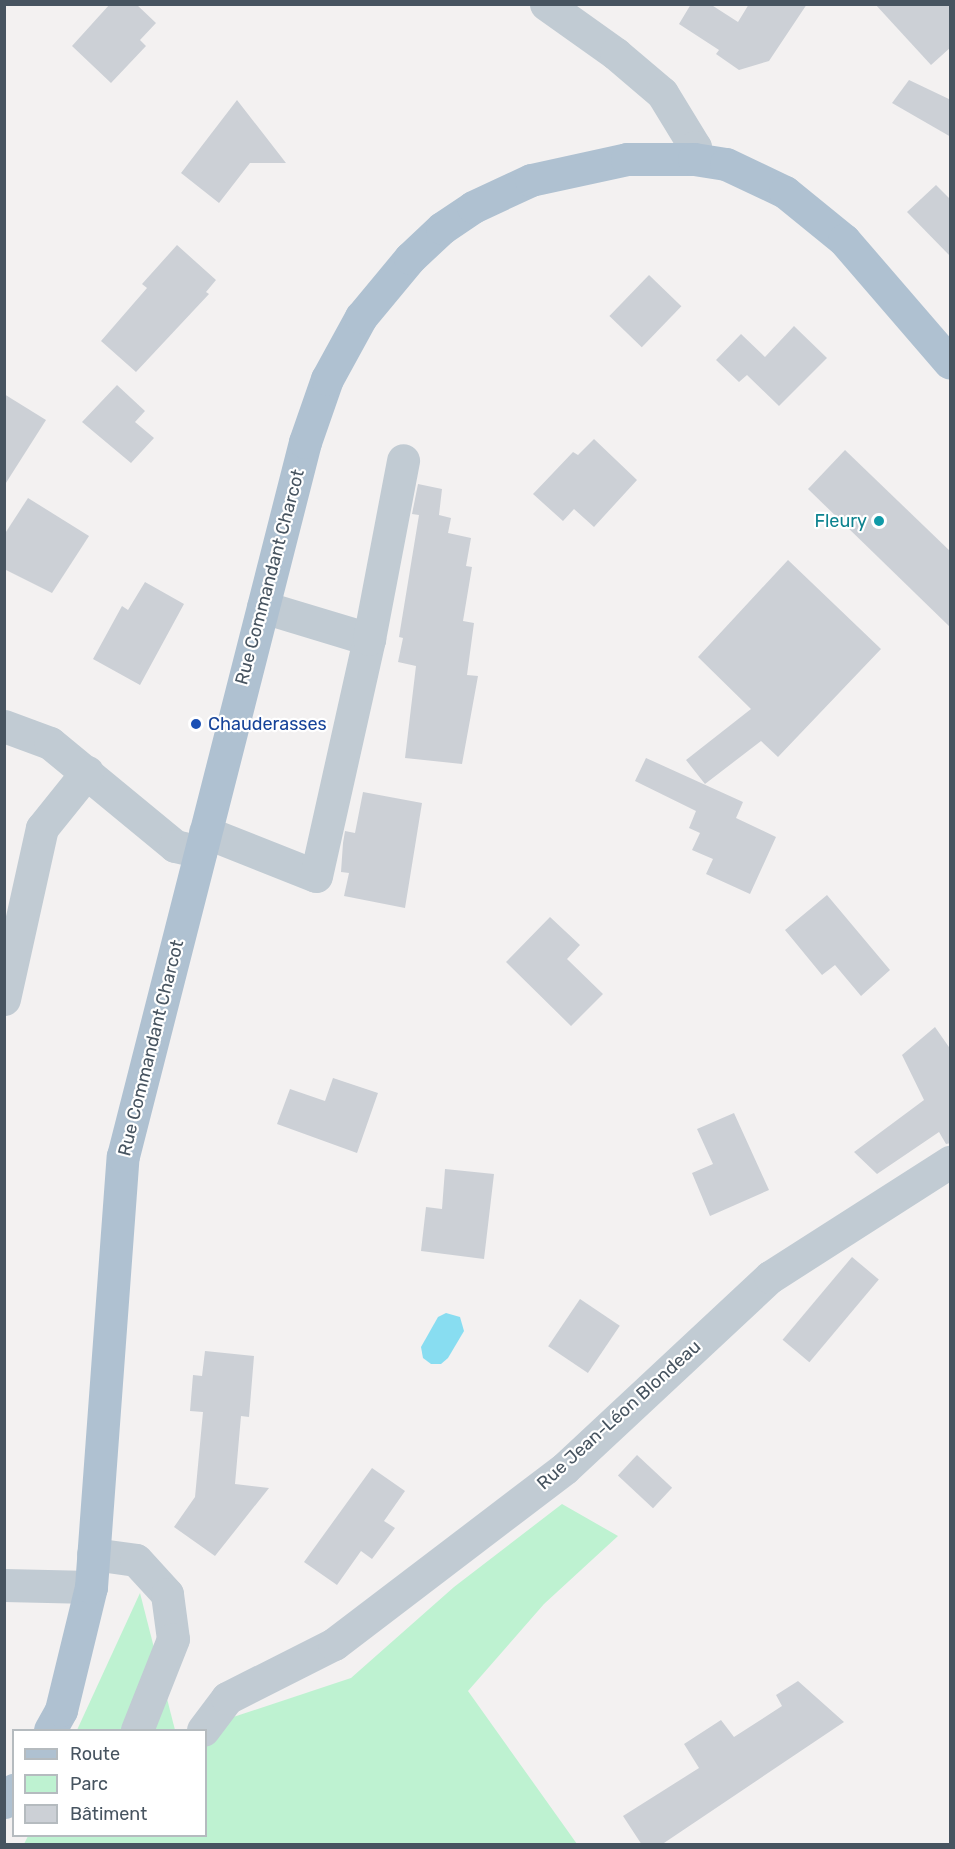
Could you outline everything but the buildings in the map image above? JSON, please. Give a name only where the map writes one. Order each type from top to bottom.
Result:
[{"type":"main road","name":"Rue Commandant Charcot","points":[[51,1729],[61,1710],[91,1587],[123,1156],[305,442],[327,379],[361,317],[410,258],[442,228],[473,207],[531,180],[627,159],[694,159],[726,164],[785,192],[844,240],[951,363]]},
{"type":"street","points":[[550,6],[616,54],[662,93],[695,147],[694,159]]},
{"type":"street","points":[[4,726],[50,743],[175,846],[202,842],[316,876],[369,639],[403,460]]},
{"type":"street","points":[[263,607],[369,639]]},
{"type":"street","points":[[4,999],[42,828],[87,772]]},
{"type":"street","name":"Rue Jean-Léon Blondeau","points":[[204,1729],[227,1698],[334,1644],[565,1468],[770,1277],[951,1162]]},
{"type":"street","points":[[93,1554],[136,1560],[167,1594],[173,1640],[138,1729]]},
{"type":"street","points":[[4,1585],[91,1587]]},
{"type":"green space","points":[[562,1504],[618,1536],[544,1604],[468,1691],[577,1844],[24,1844],[28,1837],[207,1837],[207,1729],[197,1729],[351,1678],[454,1587]]},
{"type":"green space","points":[[140,1593],[175,1729],[77,1729]]},
{"type":"water","points":[[446,1313],[460,1317],[464,1331],[448,1358],[441,1364],[431,1364],[423,1358],[421,1347],[438,1317]]},
{"type":"place","name":"Fleury","points":[[879,521]]},
{"type":"place","name":"Chauderasses","points":[[196,724]]}]
